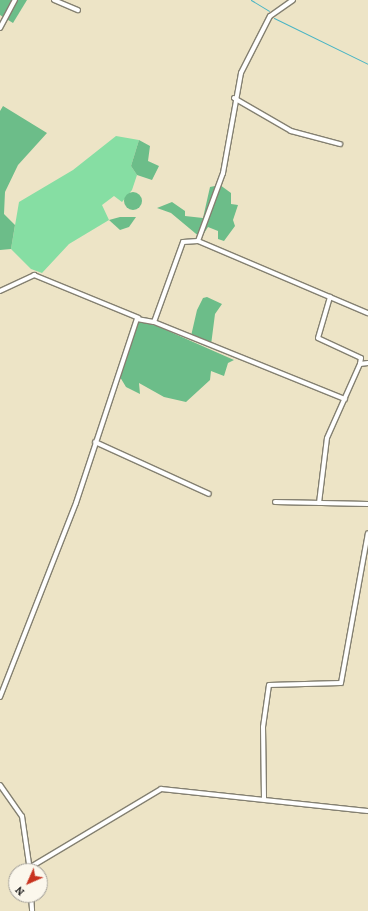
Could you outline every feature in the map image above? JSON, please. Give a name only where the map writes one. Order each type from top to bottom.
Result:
[{"type":"street","points":[[0,28],[15,0]]},
{"type":"street","points":[[54,0],[78,10]]},
{"type":"street","points":[[198,241],[223,173],[234,98],[241,73],[266,21],[293,0]]},
{"type":"street","points":[[234,98],[291,130],[340,144]]},
{"type":"street","points":[[154,322],[183,242],[198,241],[368,312]]},
{"type":"street","points":[[0,291],[34,275],[345,399]]},
{"type":"street","points":[[319,503],[327,438],[360,364],[361,358],[318,338],[330,297]]},
{"type":"street","points":[[0,697],[76,503],[95,442],[139,318]]},
{"type":"street","points":[[360,364],[368,363]]},
{"type":"street","points":[[95,442],[209,494]]},
{"type":"street","points":[[275,502],[368,504]]},
{"type":"street","points":[[264,798],[262,726],[269,686],[341,683],[368,533]]},
{"type":"street","points":[[0,785],[22,816],[29,863]]},
{"type":"street","points":[[40,863],[160,789],[264,798],[368,811]]},
{"type":"green space","points":[[0,0],[27,0],[13,23],[0,15]]},
{"type":"green space","points":[[3,106],[47,133],[18,165],[5,192],[4,214],[15,225],[11,249],[0,250],[0,111]]},
{"type":"green space","points":[[116,136],[139,140],[131,166],[137,175],[132,190],[122,202],[114,196],[102,205],[109,220],[69,244],[42,273],[31,269],[11,249],[19,202],[73,170]]},
{"type":"green space","points":[[139,140],[150,146],[148,161],[159,166],[152,180],[137,175],[131,166]]},
{"type":"green space","points":[[220,185],[231,193],[231,204],[238,205],[233,220],[235,226],[224,241],[218,239],[218,231],[208,227],[201,238],[171,213],[157,208],[172,202],[185,211],[185,216],[203,218],[210,187]]},
{"type":"green space","points":[[133,192],[139,195],[142,201],[139,207],[133,210],[127,207],[124,201],[127,195]]},
{"type":"green space","points":[[120,217],[136,217],[129,227],[120,230],[109,220]]},
{"type":"green space","points":[[207,297],[222,304],[215,314],[211,345],[191,336],[197,310],[203,298]]},
{"type":"green space","points":[[137,321],[157,326],[234,360],[228,363],[224,376],[211,371],[210,380],[186,402],[164,397],[139,383],[140,394],[126,387],[120,377]]},
{"type":"waterway","points":[[251,0],[269,11]]},
{"type":"waterway","points":[[274,18],[368,64]]}]
